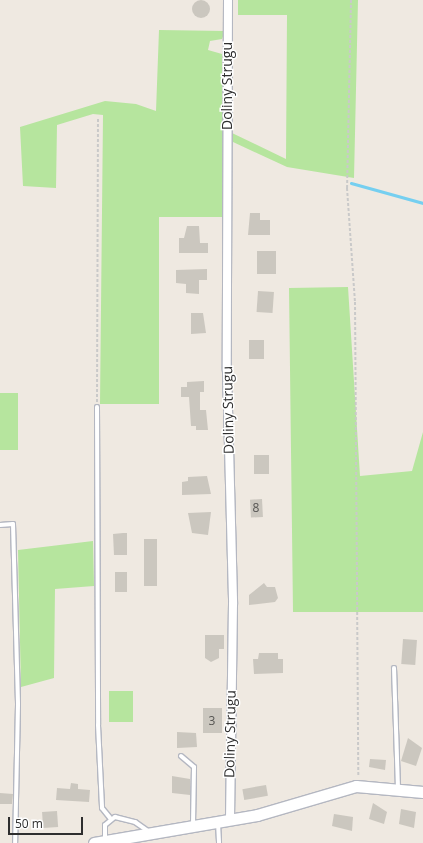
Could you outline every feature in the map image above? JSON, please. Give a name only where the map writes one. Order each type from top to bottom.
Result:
[{"type":"street","name":"Doliny Strugu","points":[[224,822],[233,604],[227,370],[228,0]]},
{"type":"street","points":[[100,842],[224,822],[358,786],[398,788],[423,792]]},
{"type":"lane","points":[[97,407],[99,732],[102,808],[110,819]]},
{"type":"lane","points":[[0,525],[12,524],[18,705],[16,843]]},
{"type":"lane","points":[[394,668],[398,788]]},
{"type":"lane","points":[[182,756],[194,767],[193,827]]},
{"type":"lane","points":[[100,842],[105,825],[110,819],[124,817],[152,834]]},
{"type":"lane","points":[[219,843],[224,822]]},
{"type":"path","points":[[351,0],[347,188],[354,302],[358,786]]},
{"type":"path","points":[[97,407],[98,118]]},
{"type":"green space","points":[[238,0],[358,0],[354,178],[287,167],[233,142],[232,133],[286,159],[287,15],[238,15]]},
{"type":"green space","points":[[159,30],[225,31],[222,39],[210,41],[208,50],[222,54],[225,217],[159,217],[159,404],[100,404],[103,115],[93,114],[57,125],[56,188],[23,186],[20,127],[105,101],[136,104],[156,111]]},
{"type":"green space","points":[[348,287],[360,476],[412,471],[423,432],[423,612],[293,612],[289,288]]},
{"type":"green space","points":[[0,393],[18,393],[18,450],[0,450]]},
{"type":"green space","points":[[93,541],[94,586],[55,589],[54,678],[21,687],[18,550]]},
{"type":"green space","points":[[109,691],[133,691],[133,722],[109,722]]},
{"type":"building","points":[[201,0],[207,3],[210,9],[207,15],[201,18],[195,15],[192,9],[195,3]]},
{"type":"building","points":[[250,213],[260,213],[260,220],[270,220],[270,235],[248,235]]},
{"type":"building","points":[[187,226],[199,226],[200,243],[208,243],[208,253],[179,253],[179,238],[184,238]]},
{"type":"building","points":[[257,251],[276,251],[276,274],[257,274]]},
{"type":"building","points":[[207,269],[207,280],[199,280],[199,294],[186,293],[186,284],[176,283],[176,270]]},
{"type":"building","points":[[258,291],[274,292],[272,313],[257,312]]},
{"type":"building","points":[[191,313],[203,313],[206,333],[191,334]]},
{"type":"building","points":[[249,340],[264,340],[264,359],[249,359]]},
{"type":"building","points":[[204,381],[204,392],[200,392],[200,410],[206,410],[208,430],[196,430],[196,426],[191,426],[189,397],[181,397],[181,387],[187,387],[187,382]]},
{"type":"building","points":[[254,455],[269,455],[269,474],[254,474]]},
{"type":"building","points":[[207,476],[211,494],[182,495],[182,482],[188,481],[188,477]]},
{"type":"building","points":[[262,499],[263,517],[251,518],[250,500]]},
{"type":"building","points":[[211,512],[208,535],[192,533],[188,513]]},
{"type":"building","points":[[127,533],[127,555],[114,555],[113,534]]},
{"type":"building","points":[[144,539],[157,539],[157,586],[144,586]]},
{"type":"building","points":[[115,572],[127,572],[127,592],[115,592]]},
{"type":"building","points":[[264,583],[267,587],[275,587],[278,598],[275,602],[249,605],[249,595]]},
{"type":"building","points":[[205,635],[224,635],[224,649],[219,649],[219,658],[211,662],[205,658]]},
{"type":"building","points":[[403,639],[417,640],[415,665],[401,664]]},
{"type":"building","points":[[259,653],[278,653],[278,659],[283,659],[283,673],[254,674],[253,659],[258,659]]},
{"type":"building","points":[[203,708],[222,708],[222,733],[203,733]]},
{"type":"building","points":[[177,732],[196,733],[197,747],[177,748]]},
{"type":"building","points":[[408,738],[422,748],[416,766],[401,761]]},
{"type":"building","points":[[370,759],[386,760],[385,770],[369,767]]},
{"type":"building","points":[[172,776],[190,779],[190,795],[172,793]]},
{"type":"building","points":[[71,783],[78,784],[78,789],[90,790],[89,802],[56,800],[57,788],[70,789]]},
{"type":"building","points":[[266,785],[268,796],[244,800],[242,789]]},
{"type":"building","points":[[0,793],[13,794],[12,804],[0,804]]},
{"type":"building","points":[[373,803],[387,812],[384,824],[369,819]]},
{"type":"building","points":[[401,809],[416,812],[414,828],[399,824]]},
{"type":"building","points":[[57,811],[58,827],[43,828],[42,812]]},
{"type":"building","points":[[334,814],[353,817],[352,831],[332,826]]},
{"type":"waterway","points":[[351,183],[423,203]]}]
